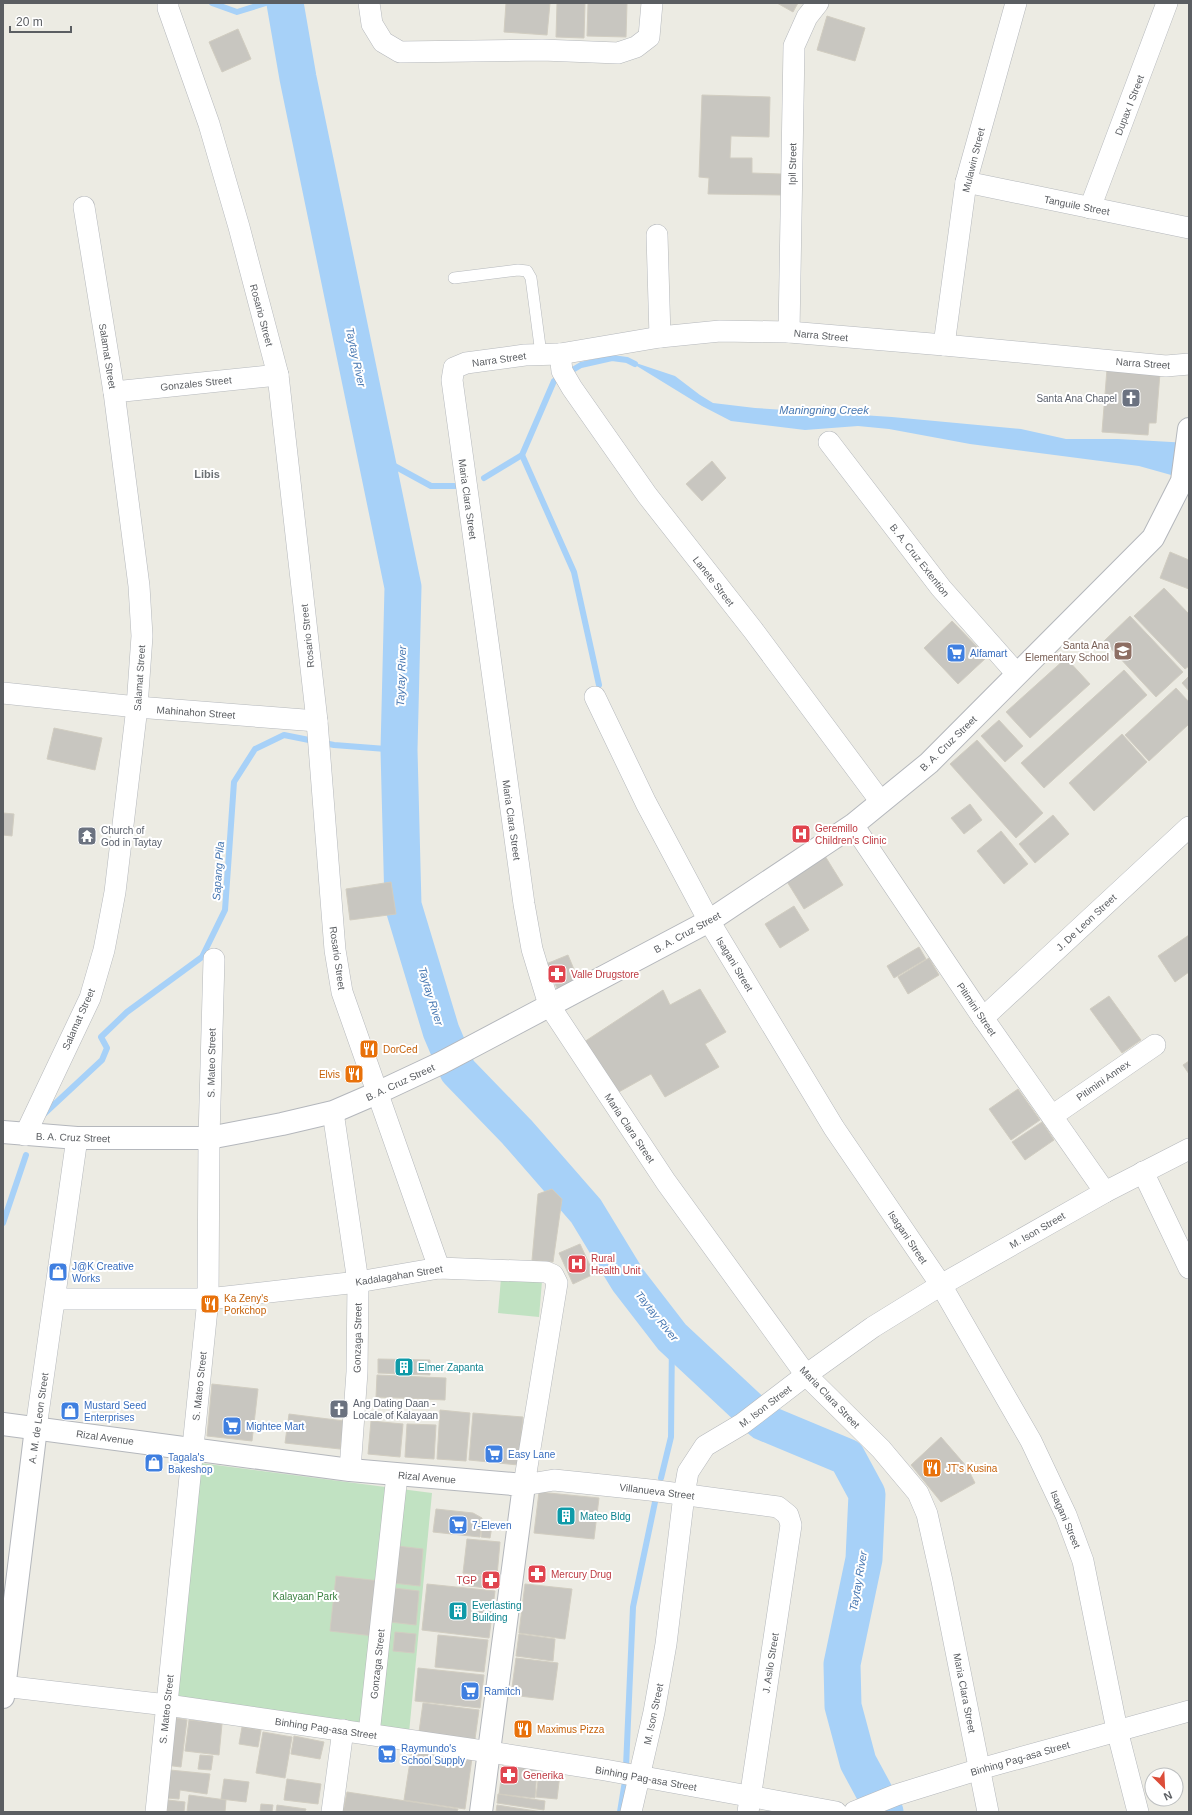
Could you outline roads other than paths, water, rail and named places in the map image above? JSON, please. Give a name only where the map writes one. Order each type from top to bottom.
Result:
[{"type":"street","name":"Rosario Street","points":[[168,3],[168,8],[209,124],[239,227],[278,375],[317,731],[335,950],[342,992],[438,1268]]},
{"type":"street","points":[[369,3],[372,24],[383,42],[400,52],[542,50],[618,53],[636,47],[649,37],[652,3]]},
{"type":"street","name":"Ipil Street","points":[[789,332],[794,46],[807,18],[818,3]]},
{"type":"street","name":"Mulawin Street","points":[[944,345],[966,182],[1016,3]]},
{"type":"street","name":"Dupax I Street","points":[[1090,208],[1168,3]]},
{"type":"street","name":"Tanguile Street","points":[[966,182],[1189,228]]},
{"type":"street","name":"Salamat Street","points":[[25,1135],[90,998],[104,950],[115,892],[137,707],[142,636],[139,586],[114,392],[84,207]]},
{"type":"street","points":[[657,234],[660,337]]},
{"type":"street","name":"Narra Street","points":[[454,368],[466,363],[525,354],[559,367],[660,337],[720,331],[789,332],[1166,366],[1189,364]]},
{"type":"street","name":"Lanete Street","points":[[559,367],[647,495],[753,630],[881,802]]},
{"type":"street","name":"Maria Clara Street","points":[[454,368],[452,380],[524,904],[532,949],[549,1005],[666,1182],[806,1375],[881,1449],[918,1493],[927,1514],[942,1581],[988,1812]]},
{"type":"street","name":"Gonzales Street","points":[[114,392],[278,375]]},
{"type":"street","name":"B. A. Cruz Street","points":[[3,1132],[25,1135],[77,1138],[209,1138],[282,1124],[332,1112],[377,1093],[460,1053],[709,921],[853,825],[929,763],[1153,538],[1183,487],[1188,434]]},
{"type":"street","name":"B. A. Cruz Extention","points":[[829,442],[941,588],[1017,674]]},
{"type":"street","name":"Mahinahon Street","points":[[3,693],[137,707],[317,731]]},
{"type":"street","name":"Isagani Street","points":[[595,696],[646,803],[709,921],[834,1128],[941,1285],[1031,1441],[1066,1515],[1083,1561],[1117,1730],[1138,1812]]},
{"type":"street","name":"Pitimini Street","points":[[853,825],[983,1018],[1105,1192]]},
{"type":"street","name":"J. De Leon Street","points":[[983,1018],[1189,827]]},
{"type":"street","name":"S. Mateo Street","points":[[156,1812],[208,1298],[209,1138],[214,959]]},
{"type":"street","name":"Pitimini Annex","points":[[1052,1116],[1155,1045]]},
{"type":"street","name":"Gonzaga Street","points":[[332,1112],[358,1282],[357,1372],[350,1470]]},
{"type":"street","name":"A. M. de Leon Street","points":[[3,1690],[36,1428],[77,1138]]},
{"type":"street","name":"M. Ison Street","points":[[631,1812],[654,1712],[666,1644],[688,1472],[705,1446],[742,1424],[806,1375],[873,1327],[941,1285],[1105,1192],[1189,1149]]},
{"type":"street","points":[[1143,1172],[1189,1268]]},
{"type":"street","name":"Kadalagahan Street","points":[[55,1299],[208,1298],[358,1282],[438,1268],[546,1272],[553,1275],[557,1283],[524,1485]]},
{"type":"street","name":"Rizal Avenue","points":[[3,1424],[350,1470],[524,1485]]},
{"type":"street","name":"Gonzaga Street","points":[[369,1734],[397,1475]]},
{"type":"street","name":"Villanueva Street","points":[[524,1485],[554,1480],[684,1494],[778,1507],[788,1515]]},
{"type":"street","points":[[481,1812],[524,1485]]},
{"type":"street","name":"J. Asilo Street","points":[[749,1804],[791,1525],[788,1515]]},
{"type":"street","name":"Binhing Pag-asa Street","points":[[3,1690],[167,1705],[343,1730],[605,1770],[749,1804],[836,1812]]},
{"type":"street","name":"Binhing Pag-asa Street","points":[[860,1810],[896,1795],[980,1769],[1189,1711]]},
{"type":"street","points":[[332,1812],[343,1730]]},
{"type":"lane","points":[[454,278],[518,270],[527,271],[531,278],[559,367]]},
{"type":"water","points":[[627,360],[675,376],[713,403],[755,408],[892,417],[1021,429],[1066,439],[1118,439],[1189,443],[1189,480],[1139,466],[970,444],[889,429],[858,426],[805,430],[731,421],[702,406]]},
{"type":"waterway","points":[[212,3],[237,12],[266,3]]},
{"type":"waterway","name":"Taytay River","points":[[285,3],[298,78],[403,587],[399,750],[403,905],[441,1031],[458,1071],[517,1132],[586,1211],[628,1280],[672,1337],[763,1422],[847,1457],[867,1494],[864,1559],[842,1664],[843,1706],[858,1762],[885,1812]]},
{"type":"waterway","name":"Maningning Creek","points":[[484,478],[522,455],[554,381],[581,365],[612,358],[627,360],[635,364]]},
{"type":"waterway","points":[[522,455],[574,572],[599,685]]},
{"type":"waterway","name":"Maningning Creek","points":[[378,457],[431,486],[459,486]]},
{"type":"waterway","name":"Sapang Pila","points":[[44,1114],[102,1060],[107,1048],[101,1037],[127,1012],[202,957],[225,910],[234,782],[255,749],[284,735],[334,745],[399,750]]},
{"type":"waterway","name":"Sapang Pila","points":[[3,1223],[26,1155]]},
{"type":"waterway","points":[[661,1478],[671,1437],[672,1337]]},
{"type":"waterway","points":[[626,1767],[633,1607],[655,1502]]},
{"type":"waterway","points":[[620,1812],[625,1781]]},
{"type":"place","name":"Santa Ana Chapel","points":[[1131,398]]},
{"type":"place","name":"Santa Ana Elementary School","points":[[1123,651]]},
{"type":"place","name":"Alfamart","points":[[956,653]]},
{"type":"place","name":"Geremillo Children's Clinic","points":[[801,834]]},
{"type":"place","name":"Church of God in Taytay","points":[[87,836]]},
{"type":"place","name":"Valle Drugstore","points":[[557,974]]},
{"type":"place","name":"DorCed","points":[[369,1049]]},
{"type":"place","name":"Elvis","points":[[354,1074]]},
{"type":"place","name":"Rural Health Unit","points":[[577,1264]]},
{"type":"place","name":"J@K Creative Works","points":[[58,1272]]},
{"type":"place","name":"Ka Zeny's Porkchop","points":[[210,1304]]},
{"type":"place","name":"Elmer Zapanta","points":[[404,1367]]},
{"type":"place","name":"Ang Dating Daan - Locale of Kalayaan","points":[[339,1409]]},
{"type":"place","name":"Mustard Seed Enterprises","points":[[70,1411]]},
{"type":"place","name":"Mightee Mart","points":[[232,1426]]},
{"type":"place","name":"Easy Lane","points":[[494,1454]]},
{"type":"place","name":"Tagala's Bakeshop","points":[[154,1463]]},
{"type":"place","name":"JT's Kusina","points":[[932,1468]]},
{"type":"place","name":"Mateo Bldg","points":[[566,1516]]},
{"type":"place","name":"7-Eleven","points":[[458,1525]]},
{"type":"place","name":"Mercury Drug","points":[[537,1574]]},
{"type":"place","name":"TGP","points":[[491,1580]]},
{"type":"place","name":"Everlasting Building","points":[[458,1611]]},
{"type":"place","name":"Ramitch","points":[[470,1691]]},
{"type":"place","name":"Maximus Pizza","points":[[523,1729]]},
{"type":"place","name":"Raymundo's School Supply","points":[[387,1754]]},
{"type":"place","name":"Generika","points":[[509,1775]]},
{"type":"district","name":"Libis","points":[[207,474]]},
{"type":"park label","name":"Kalayaan Park","points":[[305,1596]]}]
